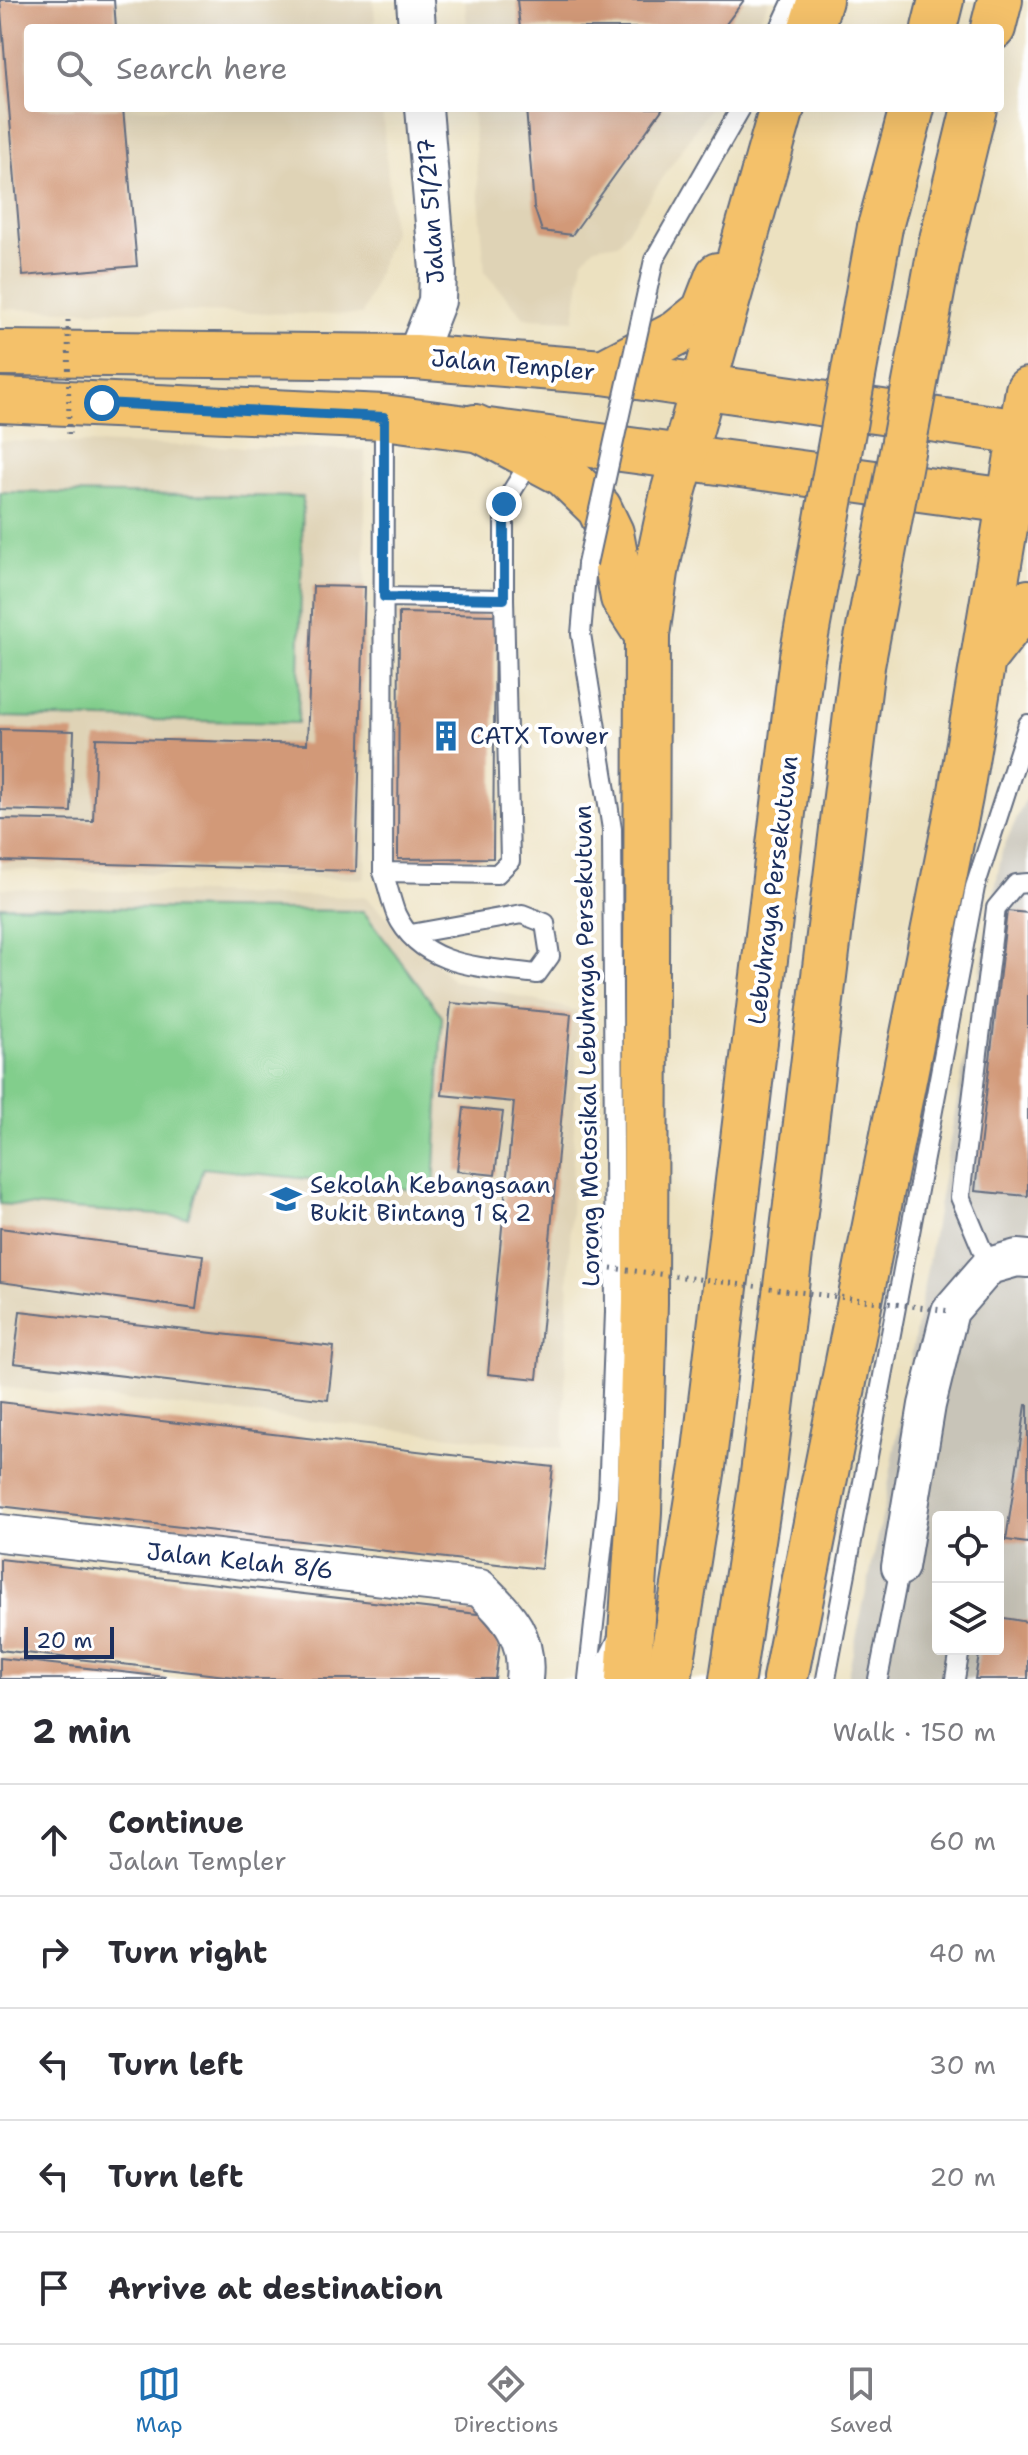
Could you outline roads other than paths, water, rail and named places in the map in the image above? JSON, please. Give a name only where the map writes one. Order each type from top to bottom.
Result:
[{"type":"main road","points":[[812,24],[820,0]]},
{"type":"main road","points":[[935,24],[941,0]]},
{"type":"main road","points":[[994,24],[1000,0]]},
{"type":"main road","points":[[603,372],[677,333],[704,311],[768,112]]},
{"type":"main road","points":[[628,1679],[635,1602],[645,1303],[647,635],[656,572],[768,112]]},
{"type":"main road","name":"Lebuhraya Persekutuan","points":[[669,1679],[703,1467],[802,657],[880,227],[911,112]]},
{"type":"main road","points":[[732,1679],[763,1474],[862,666],[941,244],[973,112]]},
{"type":"main road","name":"Jalan Templer","points":[[0,353],[415,357],[603,372],[702,386],[1025,411]]},
{"type":"main road","points":[[0,400],[384,417],[1009,501]]},
{"type":"main road","points":[[785,1679],[915,1026],[1025,411]]},
{"type":"main road","points":[[475,427],[564,474],[599,508],[611,533],[623,598],[647,635]]},
{"type":"main road","points":[[982,661],[1028,602]]},
{"type":"street","points":[[415,0],[417,24]]},
{"type":"street","name":"Jalan 51/217","points":[[415,357],[437,301],[424,112]]},
{"type":"street","points":[[900,1567],[927,1405],[950,1311],[989,1266],[1017,1258],[1028,1259]]},
{"type":"street","name":"Jalan Kelah 8/6","points":[[0,1533],[480,1588],[515,1623],[525,1667],[524,1679]]},
{"type":"lane","points":[[782,24],[793,0]]},
{"type":"lane","name":"Lorong Motosikal Lebuhraya Persekutuan","points":[[588,1679],[608,1497],[615,1297],[612,829],[581,634],[587,564],[654,260],[768,112]]},
{"type":"lane","points":[[384,417],[383,872],[397,915],[411,934],[446,962],[537,974],[550,956],[545,923],[522,914],[411,934]]},
{"type":"lane","points":[[383,872],[497,874],[510,861],[504,504],[533,457]]},
{"type":"lane","points":[[384,597],[504,599]]},
{"type":"lane","points":[[826,1679],[975,887],[1028,724]]},
{"type":"lane","points":[[989,1266],[960,1197],[996,908],[1016,884],[1028,883]]},
{"type":"lane","points":[[915,1026],[932,1118]]},
{"type":"lane","points":[[878,1679],[900,1567]]},
{"type":"lane","points":[[598,1679],[635,1602]]},
{"type":"lane","points":[[955,1679],[959,1655]]},
{"type":"place","name":"CATX Tower","points":[[446,736]]},
{"type":"place","name":"Sekolah Kebangsaan Bukit Bintang 1 & 2","points":[[286,1199]]}]
